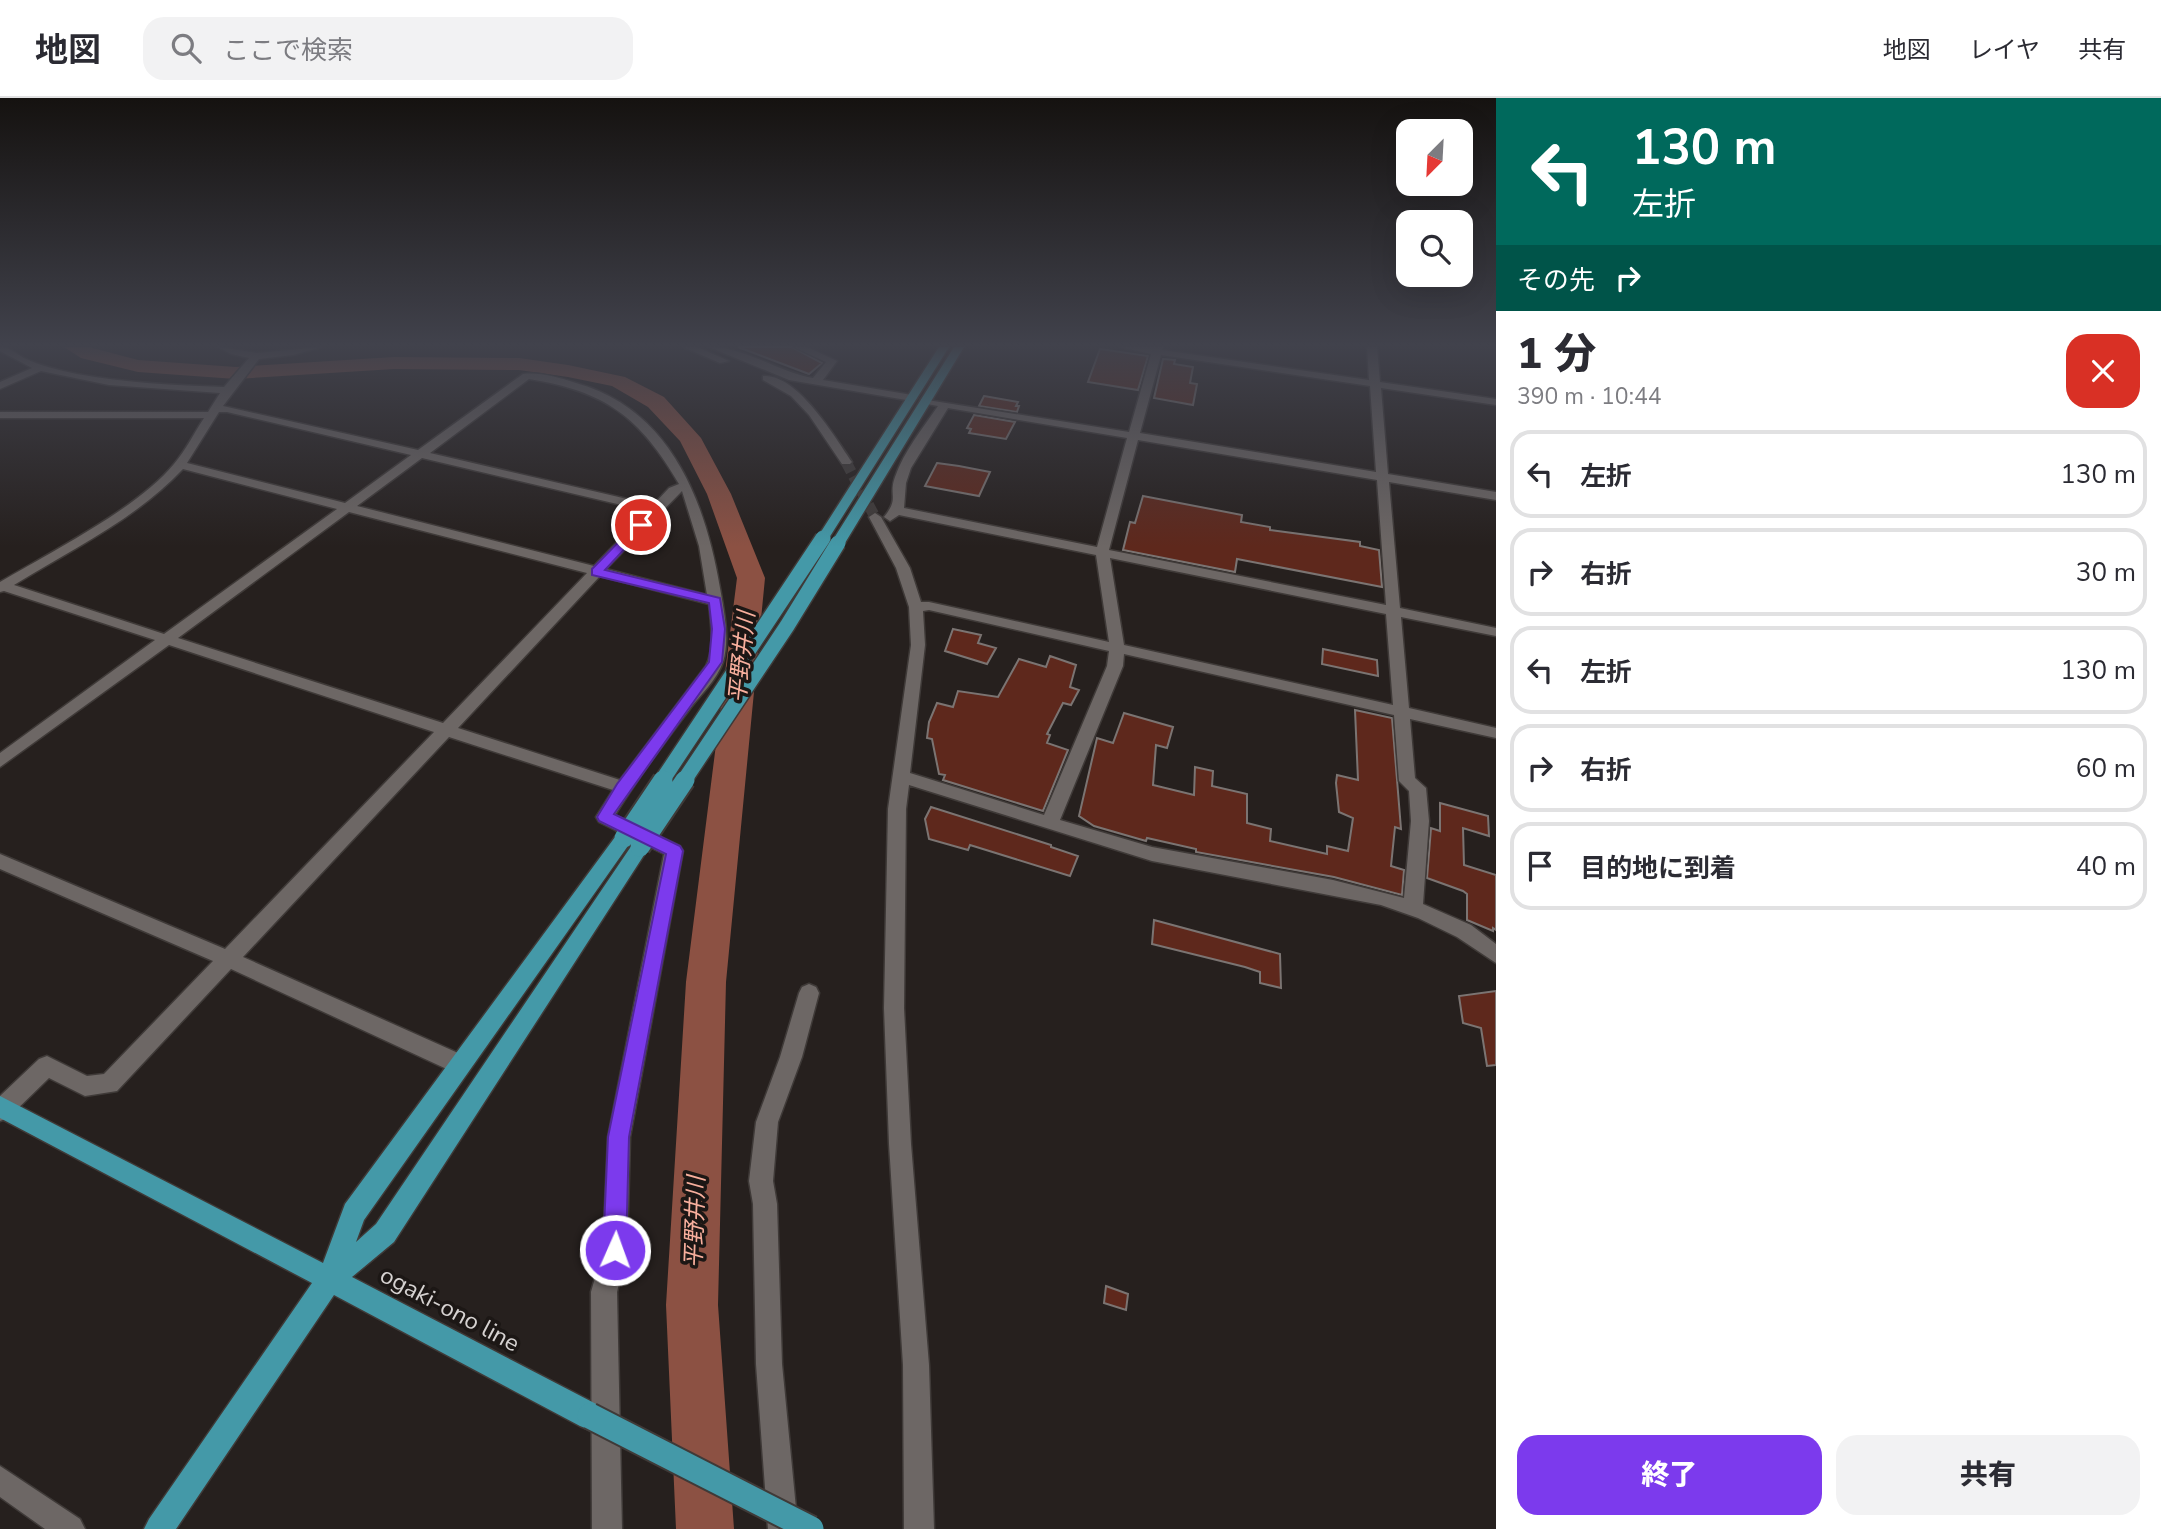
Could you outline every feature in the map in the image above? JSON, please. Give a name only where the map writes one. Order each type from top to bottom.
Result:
[{"type":"main road","points":[[159,1529],[330,1279],[355,1213],[459,1064],[632,843],[787,626],[831,540],[903,414]]},
{"type":"main road","points":[[831,540],[917,414]]},
{"type":"main road","points":[[330,1279],[385,1233],[632,843]]},
{"type":"main road","name":"ogaki-ono line","points":[[1,1108],[811,1529]]},
{"type":"street","points":[[0,415],[87,414]]},
{"type":"street","points":[[1,587],[144,499],[180,465],[212,414]]},
{"type":"street","points":[[248,414],[656,509]]},
{"type":"street","points":[[0,761],[475,414]]},
{"type":"street","points":[[607,1529],[604,1292],[615,1250],[619,1137],[674,851],[605,817],[623,788],[716,662],[719,629],[707,551],[686,485],[630,414]]},
{"type":"street","points":[[814,414],[833,447],[846,462]]},
{"type":"street","points":[[919,1529],[916,1365],[900,1144],[894,1008],[897,809],[918,645],[916,607],[903,568],[876,520],[889,518],[898,511],[901,503],[900,478],[938,414]]},
{"type":"street","points":[[1004,414],[1496,496]]},
{"type":"street","points":[[1050,822],[1094,722],[1115,666],[1117,647],[1101,552],[1139,414]]},
{"type":"street","points":[[1378,414],[1407,781],[1417,788],[1420,821],[1413,908]]},
{"type":"street","points":[[180,465],[715,601]]},
{"type":"street","points":[[1,1108],[47,1066],[85,1086],[109,1084],[673,491],[686,485]]},
{"type":"street","points":[[898,511],[1496,632]]},
{"type":"street","points":[[1,587],[167,638],[623,788]]},
{"type":"street","points":[[916,607],[929,606],[1496,733]]},
{"type":"street","points":[[903,777],[1152,854],[1335,888],[1413,908],[1445,921],[1486,946],[1496,956]]},
{"type":"street","points":[[0,861],[228,959],[459,1064]]},
{"type":"street","points":[[783,1529],[769,1364],[765,1204],[761,1181],[766,1122],[792,1057],[809,993]]},
{"type":"street","points":[[0,1480],[71,1529]]},
{"type":"building","points":[[974,415],[1015,422],[1006,439],[969,433],[971,429],[967,428]]},
{"type":"building","points":[[937,463],[990,472],[979,496],[925,486]]},
{"type":"building","points":[[1143,496],[1242,515],[1241,522],[1270,527],[1270,530],[1360,542],[1360,546],[1379,550],[1382,587],[1237,559],[1235,572],[1123,550],[1130,522],[1135,523]]},
{"type":"building","points":[[953,629],[981,635],[978,643],[996,648],[987,664],[945,651]]},
{"type":"building","points":[[1323,649],[1377,660],[1378,676],[1322,664]]},
{"type":"building","points":[[1050,656],[1076,665],[1070,687],[1079,690],[1071,705],[1063,703],[1047,734],[1050,735],[1047,743],[1068,750],[1043,811],[943,780],[945,775],[939,774],[932,739],[927,738],[929,722],[937,703],[953,707],[958,691],[998,697],[1019,659],[1046,667]]},
{"type":"building","points":[[1355,710],[1392,718],[1401,829],[1395,827],[1391,866],[1404,870],[1402,895],[1334,877],[1196,852],[1196,849],[1147,838],[1146,841],[1094,826],[1079,816],[1097,738],[1113,743],[1124,713],[1173,727],[1167,748],[1156,745],[1153,785],[1194,795],[1195,767],[1213,771],[1212,786],[1247,794],[1247,823],[1271,829],[1270,841],[1327,854],[1327,846],[1348,851],[1353,818],[1339,812],[1336,783],[1337,775],[1358,780]]},
{"type":"building","points":[[1440,803],[1488,816],[1489,836],[1463,828],[1464,865],[1496,875],[1496,930],[1467,920],[1467,894],[1427,878],[1431,828],[1440,831]]},
{"type":"building","points":[[931,807],[1078,856],[1070,876],[970,845],[968,850],[929,839],[925,819]]},
{"type":"building","points":[[1154,920],[1280,954],[1281,988],[1260,983],[1260,972],[1152,944]]},
{"type":"building","points":[[1496,991],[1496,1065],[1487,1066],[1481,1028],[1463,1023],[1459,996]]},
{"type":"building","points":[[1106,1286],[1128,1294],[1126,1310],[1104,1303]]},
{"type":"waterway","name":"平野井川","points":[[667,414],[690,438],[719,494],[751,578],[706,982],[692,1305],[705,1529]]},
{"type":"tunnel","points":[[846,462],[875,517]]},
{"type":"route","points":[[615,1250],[619,1137],[674,851],[605,817],[623,788],[716,662],[719,629],[715,601],[597,572],[641,525]]}]
